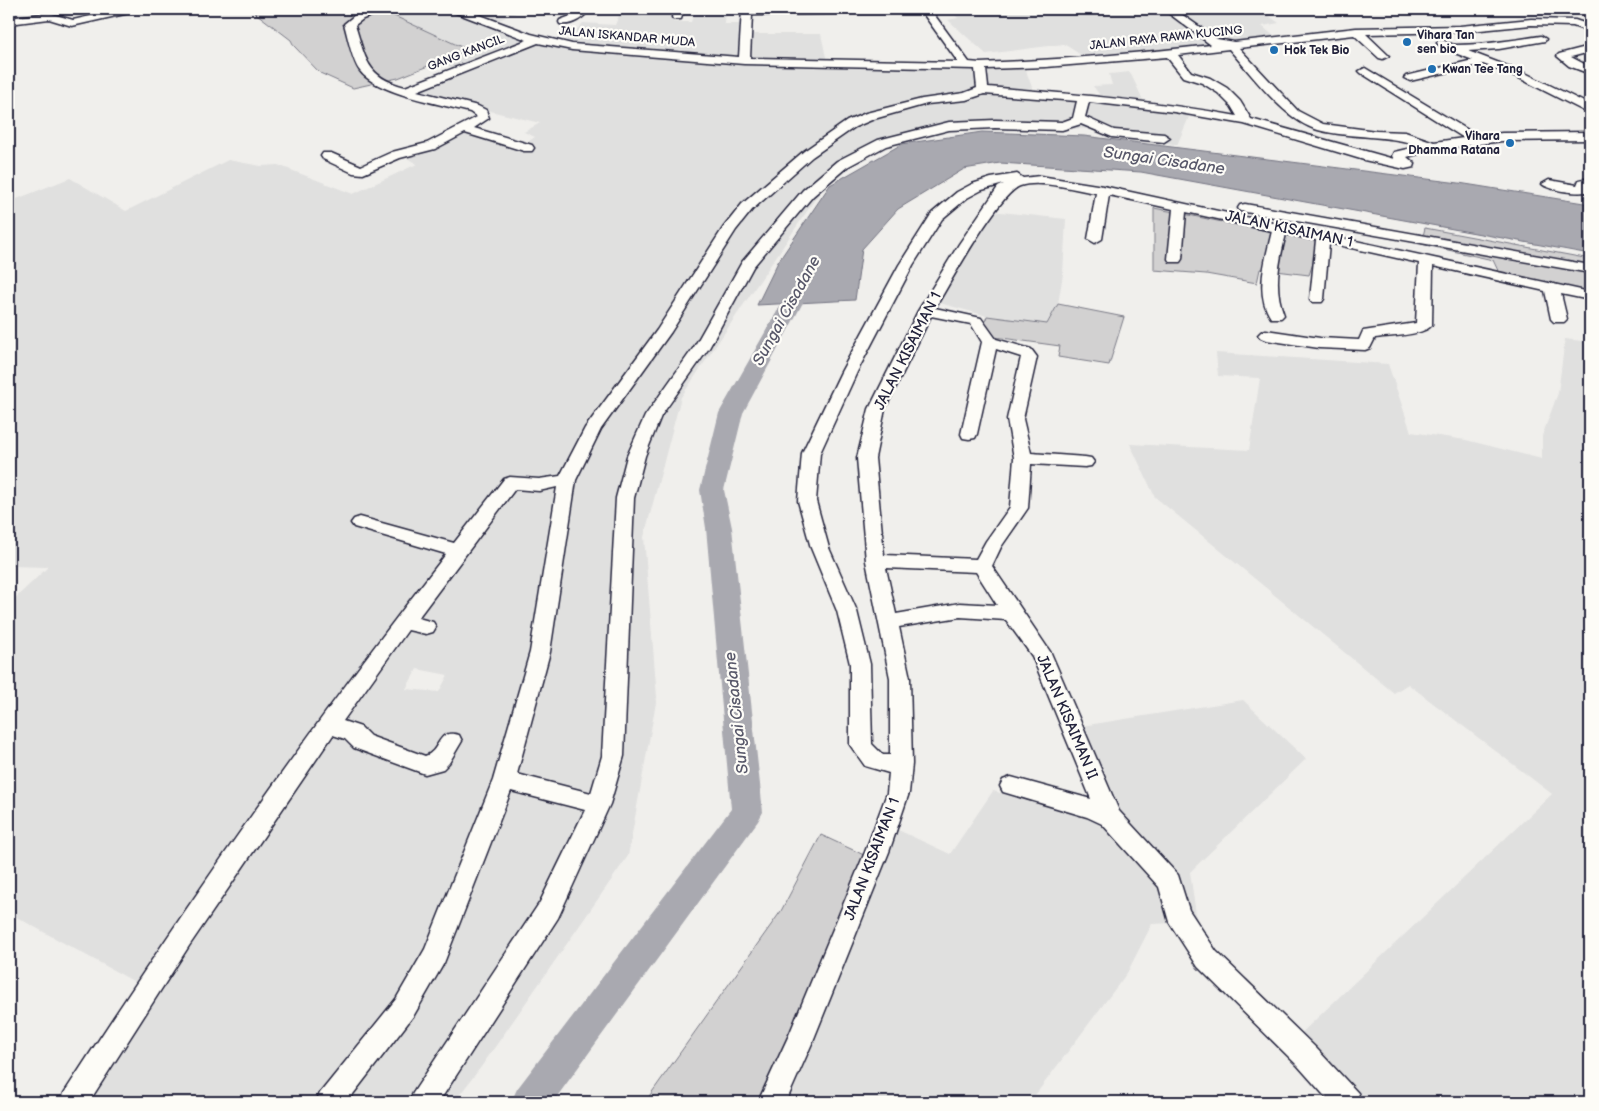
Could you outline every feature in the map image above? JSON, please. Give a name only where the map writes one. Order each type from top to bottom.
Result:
[{"type":"street","points":[[9,11],[13,20],[53,12],[72,23],[134,9]]},
{"type":"street","points":[[327,156],[358,170],[363,170],[396,155],[431,146],[483,118],[482,113],[474,109],[383,84],[364,69],[349,24],[359,17],[383,9]]},
{"type":"street","name":"JALAN ISKANDAR MUDA","points":[[455,9],[524,36],[539,34],[548,44],[744,60]]},
{"type":"street","points":[[564,22],[580,16],[585,9]]},
{"type":"street","points":[[744,60],[747,10],[921,9]]},
{"type":"street","points":[[924,9],[973,66],[983,90]]},
{"type":"street","points":[[1168,9],[1214,42],[1229,43],[1294,114],[1320,127],[1376,135],[1405,136],[1433,146]]},
{"type":"street","points":[[1567,12],[1575,23]]},
{"type":"street","name":"JALAN RAYA RAWA KUCING","points":[[744,60],[973,66],[1046,64],[1170,53],[1356,31],[1460,29],[1531,22],[1575,23],[1589,28]]},
{"type":"street","points":[[1424,29],[1446,46],[1519,74],[1590,110]]},
{"type":"street","points":[[1356,31],[1383,56]]},
{"type":"street","name":"GANG KANCIL","points":[[406,91],[539,34]]},
{"type":"street","points":[[1442,43],[1462,48],[1499,46],[1541,39]]},
{"type":"street","points":[[1589,70],[1563,56],[1590,49]]},
{"type":"street","points":[[1170,53],[1187,75],[1198,76],[1213,83],[1229,95],[1246,121]]},
{"type":"street","points":[[1410,78],[1484,61]]},
{"type":"street","points":[[1365,71],[1475,140]]},
{"type":"street","points":[[330,1102],[404,1008],[435,955],[504,780],[540,652],[567,480],[593,428],[663,332],[730,228],[747,207],[808,154],[851,124],[870,116],[926,101],[966,96],[983,90],[1084,98],[1174,108],[1246,121],[1368,157],[1405,165],[1409,164],[1398,155],[1433,146],[1502,137],[1590,136]]},
{"type":"street","points":[[1213,99],[1229,95]]},
{"type":"street","points":[[423,1102],[549,910],[599,804],[612,756],[625,498],[636,456],[653,416],[701,348],[747,265],[808,193],[842,164],[882,143],[949,126],[995,124],[1062,126],[1075,123],[1080,119],[1084,98]]},
{"type":"street","points":[[1080,119],[1112,133],[1164,138]]},
{"type":"street","points":[[463,128],[528,148]]},
{"type":"street","points":[[1570,136],[1590,150]]},
{"type":"street","points":[[901,764],[877,764],[860,745],[860,664],[847,611],[820,548],[807,501],[811,453],[849,372],[906,265],[937,216],[962,195],[977,187],[1007,178],[1028,180]]},
{"type":"street","name":"JALAN KISAIMAN 1","points":[[772,1102],[800,1041],[877,852],[898,793],[901,764],[900,678],[875,561],[866,458],[877,409],[926,311],[966,244],[1003,190],[1017,182],[1028,180],[1103,190],[1590,296]]},
{"type":"street","points":[[1549,184],[1584,190],[1584,183],[1590,184]]},
{"type":"street","points":[[1079,186],[1097,184],[1157,193],[1468,246],[1590,269]]},
{"type":"street","points":[[1095,239],[1103,190]]},
{"type":"street","points":[[1175,259],[1180,206]]},
{"type":"street","points":[[1276,315],[1270,293],[1269,280],[1280,228]]},
{"type":"street","points":[[1317,299],[1323,237]]},
{"type":"street","points":[[1266,335],[1319,343],[1365,345],[1368,334],[1413,329],[1424,325],[1426,259]]},
{"type":"street","points":[[1552,287],[1559,319]]},
{"type":"street","points":[[875,561],[982,566],[993,545],[1019,508],[1023,458],[1015,420],[1029,357],[1025,352],[990,342],[976,321],[926,311]]},
{"type":"street","points":[[968,434],[990,342]]},
{"type":"street","points":[[1023,458],[1085,462]]},
{"type":"street","points":[[74,1102],[207,898],[288,781],[404,622],[510,483],[539,485],[567,480]]},
{"type":"street","points":[[360,523],[459,551]]},
{"type":"street","name":"JALAN KISAIMAN II","points":[[982,566],[1012,613],[1041,653],[1110,818],[1170,882],[1178,914],[1208,959],[1307,1057],[1348,1102]]},
{"type":"street","points":[[889,622],[960,610],[1012,613]]},
{"type":"street","points":[[404,622],[426,627]]},
{"type":"street","points":[[329,726],[353,733],[362,742],[424,765],[441,758],[451,741]]},
{"type":"street","points":[[504,780],[599,804]]},
{"type":"street","points":[[1010,786],[1093,809],[1110,818]]},
{"type":"shaded area","points":[[260,9],[379,9],[468,50],[398,78],[353,88],[320,73],[294,46],[291,40],[253,11]]},
{"type":"shaded area","points":[[379,9],[526,9],[496,21],[543,42],[563,44],[583,23],[615,25],[620,13],[674,16],[674,22],[691,22],[695,9],[726,9],[725,24],[751,24],[751,34],[821,34],[827,62],[1024,65],[1034,93],[1102,98],[1093,86],[1112,85],[1109,74],[1130,72],[1143,100],[1192,110],[1177,145],[1094,129],[995,127],[922,133],[874,149],[820,192],[681,397],[644,537],[657,697],[628,856],[481,1067],[454,1102],[63,1102],[135,982],[9,913],[9,604],[48,567],[9,566],[9,202],[70,178],[126,211],[228,160],[261,166],[278,165],[353,194],[417,164],[405,157],[427,151],[472,129],[523,145],[535,137],[524,132],[540,123],[400,89],[452,68],[441,62],[467,50]],"holes":[[[417,669],[448,675],[439,692],[406,689]]]},
{"type":"shaded area","points":[[1168,9],[1176,14],[1217,9],[1259,9],[1279,23],[1262,26],[1276,38],[1084,57],[1064,44],[986,54],[948,20],[958,18],[950,10]]},
{"type":"shaded area","points":[[1154,208],[1320,242],[1309,275],[1260,269],[1257,283],[1206,274],[1154,270]]},
{"type":"shaded area","points":[[991,211],[1066,219],[1063,274],[1058,304],[1047,324],[987,316],[936,302]]},
{"type":"shaded area","points":[[1425,228],[1590,259],[1590,296],[1501,277],[1493,260],[1421,244]]},
{"type":"shaded area","points":[[1058,304],[1124,317],[1109,365],[1058,357],[1060,346],[980,335],[987,316],[1047,324]]},
{"type":"shaded area","points":[[1565,339],[1590,342],[1590,1102],[1343,1102],[1291,1043],[1552,794],[1408,684],[1394,693],[1155,497],[1130,444],[1249,450],[1260,378],[1218,376],[1216,353],[1388,364],[1411,432],[1466,440],[1542,459],[1542,436],[1558,393]]},
{"type":"shaded area","points":[[1243,700],[1306,759],[1190,872],[1197,922],[1152,924],[1127,973],[1030,1102],[780,1102],[896,829],[950,854],[993,791],[1106,821],[1063,729]]},
{"type":"shaded area","points":[[821,835],[881,863],[780,1102],[645,1102],[781,911]]},
{"type":"water","points":[[982,132],[1084,136],[1459,183],[1590,204],[1590,254],[1141,172],[1000,163],[964,169],[898,209],[862,249],[855,300],[757,305],[778,262],[830,185],[902,144]]},
{"type":"waterway","name":"Sungai Cisadane","points":[[530,1102],[747,812],[719,528],[712,490],[731,413],[809,273]]},
{"type":"place","name":"Vihara Tan sen bio","points":[[1407,42]]},
{"type":"place","name":"Hok Tek Bio","points":[[1274,50]]},
{"type":"place","name":"Kwan Tee Tang","points":[[1432,69]]},
{"type":"place","name":"Vihara Dhamma Ratana","points":[[1510,143]]}]
